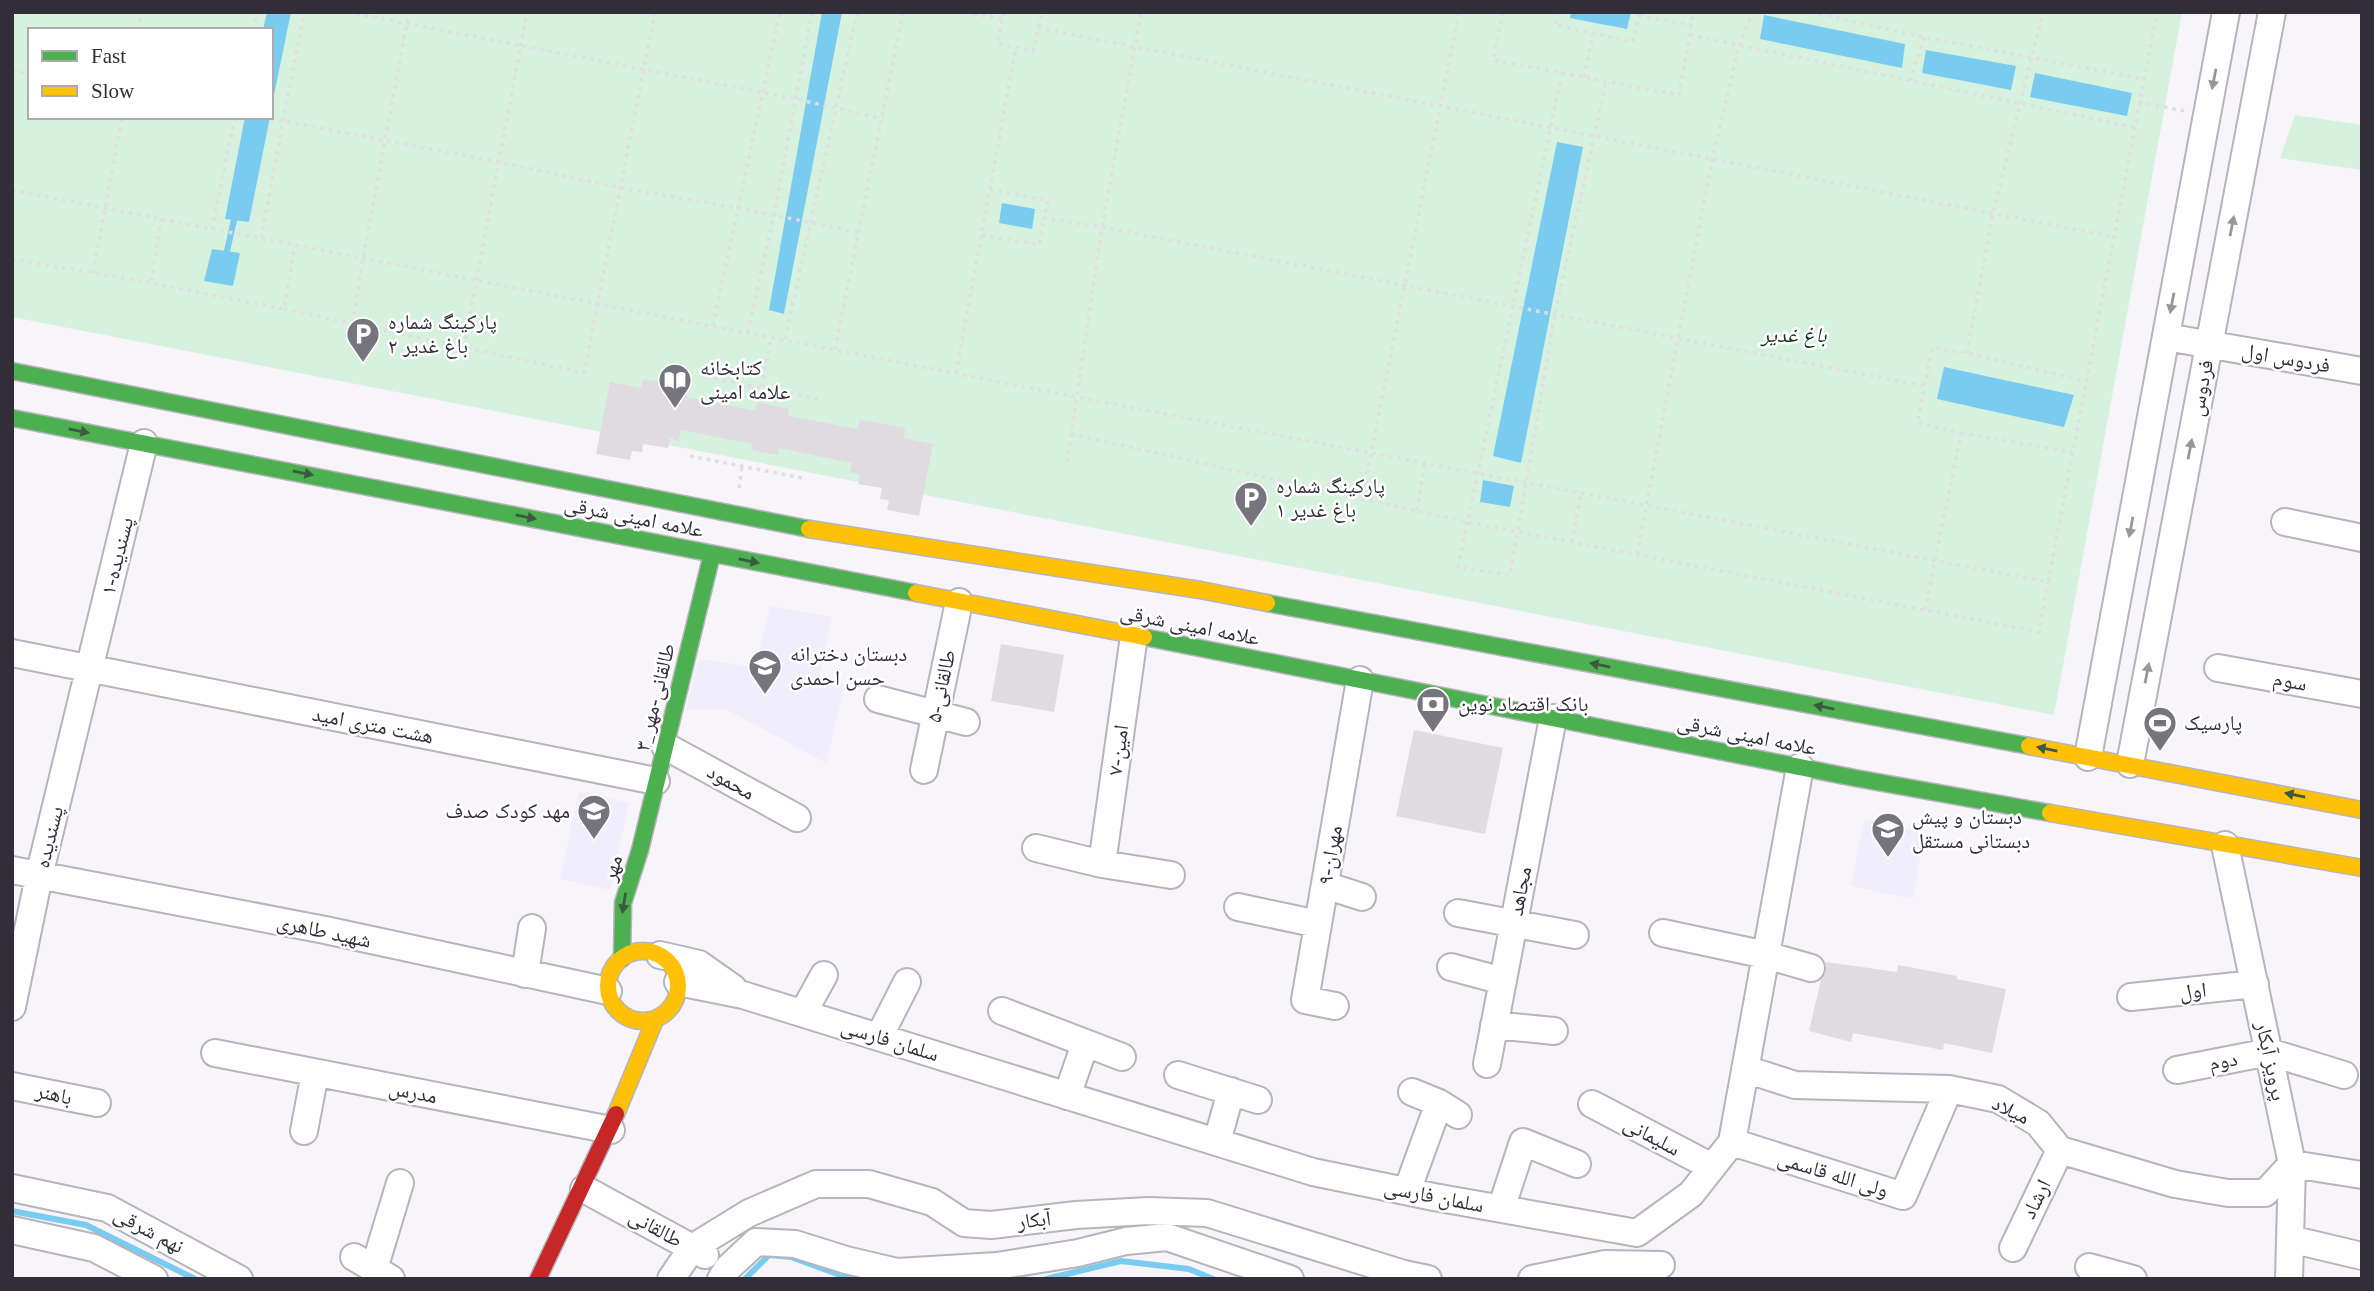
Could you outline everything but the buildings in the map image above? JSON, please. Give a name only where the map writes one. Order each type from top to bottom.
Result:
[{"type":"main road","name":"علامه امینی شرقی","points":[[12,371],[801,528],[2130,764],[2362,810]]},
{"type":"main road","name":"علامه امینی شرقی","points":[[12,418],[1134,636],[1210,642],[1360,680],[1800,767],[2362,868]]},
{"type":"main road","name":"۳_طالقانی-مهر","points":[[639,850],[712,554]]},
{"type":"main road","name":"مهر","points":[[639,850],[642,902]]},
{"type":"main road","name":"مهر","points":[[622,959],[623,903],[639,850]]},
{"type":"main road","points":[[645,934],[655,954]]},
{"type":"main road","points":[[613,1002],[636,1021],[655,1020],[671,1009],[678,992],[675,971],[669,962],[655,954],[639,951],[622,959],[611,974],[613,1002],[624,1044],[624,1101]]},
{"type":"main road","points":[[538,1279],[611,1130],[655,1020]]},
{"type":"street","name":"فردوس","points":[[2088,757],[2226,12]]},
{"type":"street","name":"فردوس","points":[[2130,764],[2272,12]]},
{"type":"street","name":"فردوس اول","points":[[2166,337],[2362,371]]},
{"type":"street","name":"۱-پسندیده","points":[[90,669],[144,443]]},
{"type":"street","points":[[2285,522],[2362,538]]},
{"type":"street","name":"۵-طالقانی","points":[[924,770],[959,602]]},
{"type":"street","name":"۷-امین","points":[[1102,864],[1134,636]]},
{"type":"street","name":"هشت متری امید","points":[[12,653],[656,781]]},
{"type":"street","name":"سوم","points":[[2218,668],[2362,694]]},
{"type":"street","name":"پسندیده","points":[[12,1007],[39,876],[90,669]]},
{"type":"street","name":"۹-مهران","points":[[1335,1006],[1305,1000],[1360,680]]},
{"type":"street","points":[[878,699],[966,722]]},
{"type":"street","name":"مجاهد","points":[[1487,1064],[1553,718]]},
{"type":"street","name":"محمود","points":[[665,746],[797,818]]},
{"type":"street","points":[[1667,1272],[1637,1233],[1691,1194],[1731,1142],[1800,767]]},
{"type":"street","name":"پرویز آبکار","points":[[2225,845],[2292,1164],[2289,1279]]},
{"type":"street","points":[[1036,848],[1102,864],[1171,875]]},
{"type":"street","name":"شهید طاهری","points":[[12,870],[325,930],[525,974],[613,1002]]},
{"type":"street","points":[[1325,885],[1362,897]]},
{"type":"street","points":[[1238,907],[1318,924]]},
{"type":"street","points":[[1458,913],[1575,935]]},
{"type":"street","points":[[525,974],[532,928]]},
{"type":"street","points":[[1663,933],[1811,968]]},
{"type":"street","name":"سلمان فارسی","points":[[655,954],[699,964],[743,995]]},
{"type":"street","points":[[1451,967],[1503,981]]},
{"type":"street","points":[[803,1013],[824,975]]},
{"type":"street","name":"سلمان فارسی","points":[[678,982],[743,995],[1313,1172],[1637,1233]]},
{"type":"street","points":[[879,1037],[907,982]]},
{"type":"street","name":"اول","points":[[2132,997],[2255,984]]},
{"type":"street","points":[[1002,1011],[1122,1057]]},
{"type":"street","points":[[1494,1025],[1554,1031]]},
{"type":"street","points":[[1067,1096],[1085,1044]]},
{"type":"street","points":[[2269,1052],[2344,1075]]},
{"type":"street","name":"دوم","points":[[2177,1070],[2269,1052]]},
{"type":"street","name":"مدرس","points":[[215,1054],[611,1130]]},
{"type":"street","name":"میلاد","points":[[1745,1069],[1795,1085],[1949,1089],[1998,1099],[2038,1123],[2060,1150]]},
{"type":"street","points":[[304,1130],[315,1073]]},
{"type":"street","points":[[1178,1075],[1258,1100]]},
{"type":"street","name":"باهنر","points":[[12,1086],[97,1103]]},
{"type":"street","name":"ولی الله قاسمی","points":[[1731,1142],[1903,1196],[1949,1089]]},
{"type":"street","points":[[1217,1142],[1231,1091]]},
{"type":"street","points":[[1407,1191],[1448,1109],[1412,1092]]},
{"type":"street","name":"سلیمانی","points":[[1592,1104],[1712,1167]]},
{"type":"street","points":[[1501,1209],[1523,1142],[1577,1164]]},
{"type":"street","points":[[2060,1150],[2175,1184],[2228,1193],[2265,1193],[2292,1164],[2362,1175]]},
{"type":"street","name":"ارشاد","points":[[2013,1248],[2060,1150]]},
{"type":"street","points":[[373,1268],[400,1183]]},
{"type":"street","name":"آبکار","points":[[671,1279],[692,1248],[749,1213],[816,1184],[869,1184],[932,1202],[964,1223],[991,1225],[1076,1214],[1148,1211],[1207,1213],[1428,1279]]},
{"type":"street","name":"نهم شرقی","points":[[12,1188],[107,1208],[239,1279]]},
{"type":"street","name":"طالقانی","points":[[584,1189],[692,1248],[724,1273]]},
{"type":"street","points":[[12,1230],[94,1248],[155,1279]]},
{"type":"street","name":"آبکار","points":[[724,1273],[756,1242],[795,1244],[897,1272],[931,1275],[1078,1253],[1126,1241],[1167,1237],[1290,1279]]},
{"type":"street","points":[[2290,1239],[2362,1256]]},
{"type":"street","points":[[1532,1279],[1605,1264],[1667,1272]]},
{"type":"street","points":[[2089,1267],[2133,1279]]},
{"type":"street","points":[[1636,1279],[1667,1272]]},
{"type":"path","points":[[261,238],[303,12]]},
{"type":"path","points":[[348,12],[796,99],[880,118]]},
{"type":"path","points":[[353,323],[409,12]]},
{"type":"path","points":[[464,346],[527,12]]},
{"type":"path","points":[[12,259],[284,309],[584,373],[655,12]]},
{"type":"path","points":[[713,325],[780,12]]},
{"type":"path","points":[[748,332],[774,215],[812,12]]},
{"type":"path","points":[[785,339],[857,12]]},
{"type":"path","points":[[835,349],[903,12]]},
{"type":"path","points":[[965,12],[1002,19]]},
{"type":"path","points":[[1004,12],[997,43],[1033,51],[1042,12]]},
{"type":"path","points":[[1067,462],[1102,227],[1141,12]]},
{"type":"path","points":[[1362,499],[1459,12]]},
{"type":"path","points":[[1503,12],[1493,60],[1679,95],[1694,12]]},
{"type":"path","points":[[1558,12],[1555,26],[1633,42],[1639,14],[1692,25]]},
{"type":"path","points":[[1637,554],[1712,160],[1738,45],[1753,12]]},
{"type":"path","points":[[1811,12],[1924,37],[2144,79]]},
{"type":"path","points":[[1968,353],[1993,213],[2043,12]]},
{"type":"path","points":[[1072,434],[1467,522],[2039,632],[2157,12]]},
{"type":"path","points":[[1038,28],[2114,237]]},
{"type":"path","points":[[1584,77],[1593,34]]},
{"type":"path","points":[[1690,35],[2134,127]]},
{"type":"path","points":[[1910,81],[1924,37]]},
{"type":"path","points":[[956,373],[1016,47]]},
{"type":"path","points":[[1562,73],[1458,567],[1510,575],[1555,314],[1606,82]]},
{"type":"path","points":[[2139,102],[2207,116]]},
{"type":"path","points":[[93,273],[122,119]]},
{"type":"path","points":[[215,229],[235,119]]},
{"type":"path","points":[[270,119],[858,232]]},
{"type":"path","points":[[12,190],[2048,582]]},
{"type":"path","points":[[982,234],[1040,245],[1048,200],[990,190]]},
{"type":"path","points":[[1044,218],[1925,386]]},
{"type":"path","points":[[150,283],[161,219]]},
{"type":"path","points":[[284,309],[295,245]]},
{"type":"path","points":[[761,388],[771,337]]},
{"type":"path","points":[[2073,452],[1917,423],[1932,348],[1968,353],[2086,381]]},
{"type":"path","points":[[706,377],[818,399]]},
{"type":"path","points":[[1925,610],[1961,433]]},
{"type":"path","points":[[690,456],[802,478]]},
{"type":"path","points":[[1417,510],[1425,463]]},
{"type":"path","points":[[1572,542],[1581,493]]},
{"type":"shaded area","name":"دبستان دخترانه حسن احمدی","points":[[770,606],[832,617],[819,677],[845,684],[826,763],[726,709],[686,709],[699,659],[755,667]]},
{"type":"shaded area","name":"مهد کودک صدف","points":[[579,792],[629,803],[610,890],[560,879]]},
{"type":"shaded area","name":"دبستان و پیش دبستانی مستقل","points":[[1864,820],[1924,832],[1913,899],[1851,886]]},
{"type":"green space","name":"باغ غدیر","points":[[12,12],[2182,12],[2054,715],[12,317]]},
{"type":"green space","points":[[2295,115],[2362,125],[2362,170],[2280,158]]},
{"type":"water","points":[[267,12],[291,12],[273,100],[273,28],[263,28]]},
{"type":"water","points":[[822,12],[842,12],[784,314],[769,310]]},
{"type":"water","points":[[1571,12],[1631,12],[1627,29],[1570,18]]},
{"type":"water","points":[[1764,15],[1905,44],[1902,68],[1760,39]]},
{"type":"water","points":[[1926,50],[2016,66],[2011,90],[1922,73]]},
{"type":"water","points":[[2035,73],[2132,93],[2127,116],[2030,97]]},
{"type":"water","points":[[245,119],[270,119],[249,222],[225,219]]},
{"type":"water","points":[[1557,142],[1583,147],[1521,463],[1493,456]]},
{"type":"water","points":[[1002,203],[1035,209],[1032,229],[999,223]]},
{"type":"water","points":[[212,249],[240,253],[233,286],[204,281]]},
{"type":"water","points":[[1944,367],[2074,395],[2064,427],[1937,399]]},
{"type":"water","points":[[1483,480],[1514,486],[1510,507],[1480,502]]},
{"type":"waterway","points":[[227,251],[234,220]]},
{"type":"waterway","points":[[12,1211],[86,1225],[195,1279]]},
{"type":"waterway","points":[[745,1279],[769,1255],[791,1257],[851,1279]]},
{"type":"waterway","points":[[1046,1279],[1121,1261],[1189,1269],[1213,1279]]},
{"type":"traffic: fast","points":[[12,371],[809,529]]},
{"type":"traffic: fast","points":[[12,418],[916,593]]},
{"type":"traffic: fast","points":[[622,959],[623,903],[640,850],[712,554]]},
{"type":"traffic: fast","points":[[1267,603],[2029,746]]},
{"type":"traffic: fast","points":[[1144,637],[1855,778],[2050,813]]},
{"type":"traffic: slow","points":[[809,529],[1200,590],[1267,603]]},
{"type":"traffic: slow","points":[[916,593],[1144,637]]},
{"type":"traffic: slow","points":[[2029,746],[2362,810]]},
{"type":"traffic: slow","points":[[2050,813],[2362,868]]},
{"type":"traffic: slow","points":[[643,951],[668,961],[678,986],[668,1011],[643,1021],[618,1011],[608,986],[618,961],[643,951]]},
{"type":"traffic: slow","points":[[616,1114],[655,1020]]},
{"type":"traffic: jam","points":[[538,1279],[616,1114]]},
{"type":"place","name":"پارکینگ شماره ۲ باغ غدیر","points":[[363,364]]},
{"type":"place","name":"کتابخانه علامه امینی","points":[[675,410]]},
{"type":"place","name":"پارکینگ شماره ۱ باغ غدیر","points":[[1251,528]]},
{"type":"place","name":"دبستان دخترانه حسن احمدی","points":[[765,696]]},
{"type":"place","name":"بانک اقتصاد نوین","points":[[1433,734]]},
{"type":"place","name":"پارسیک","points":[[2160,753]]},
{"type":"place","name":"مهد کودک صدف","points":[[594,841]]},
{"type":"place","name":"دبستان و پیش دبستانی مستقل","points":[[1888,859]]}]
